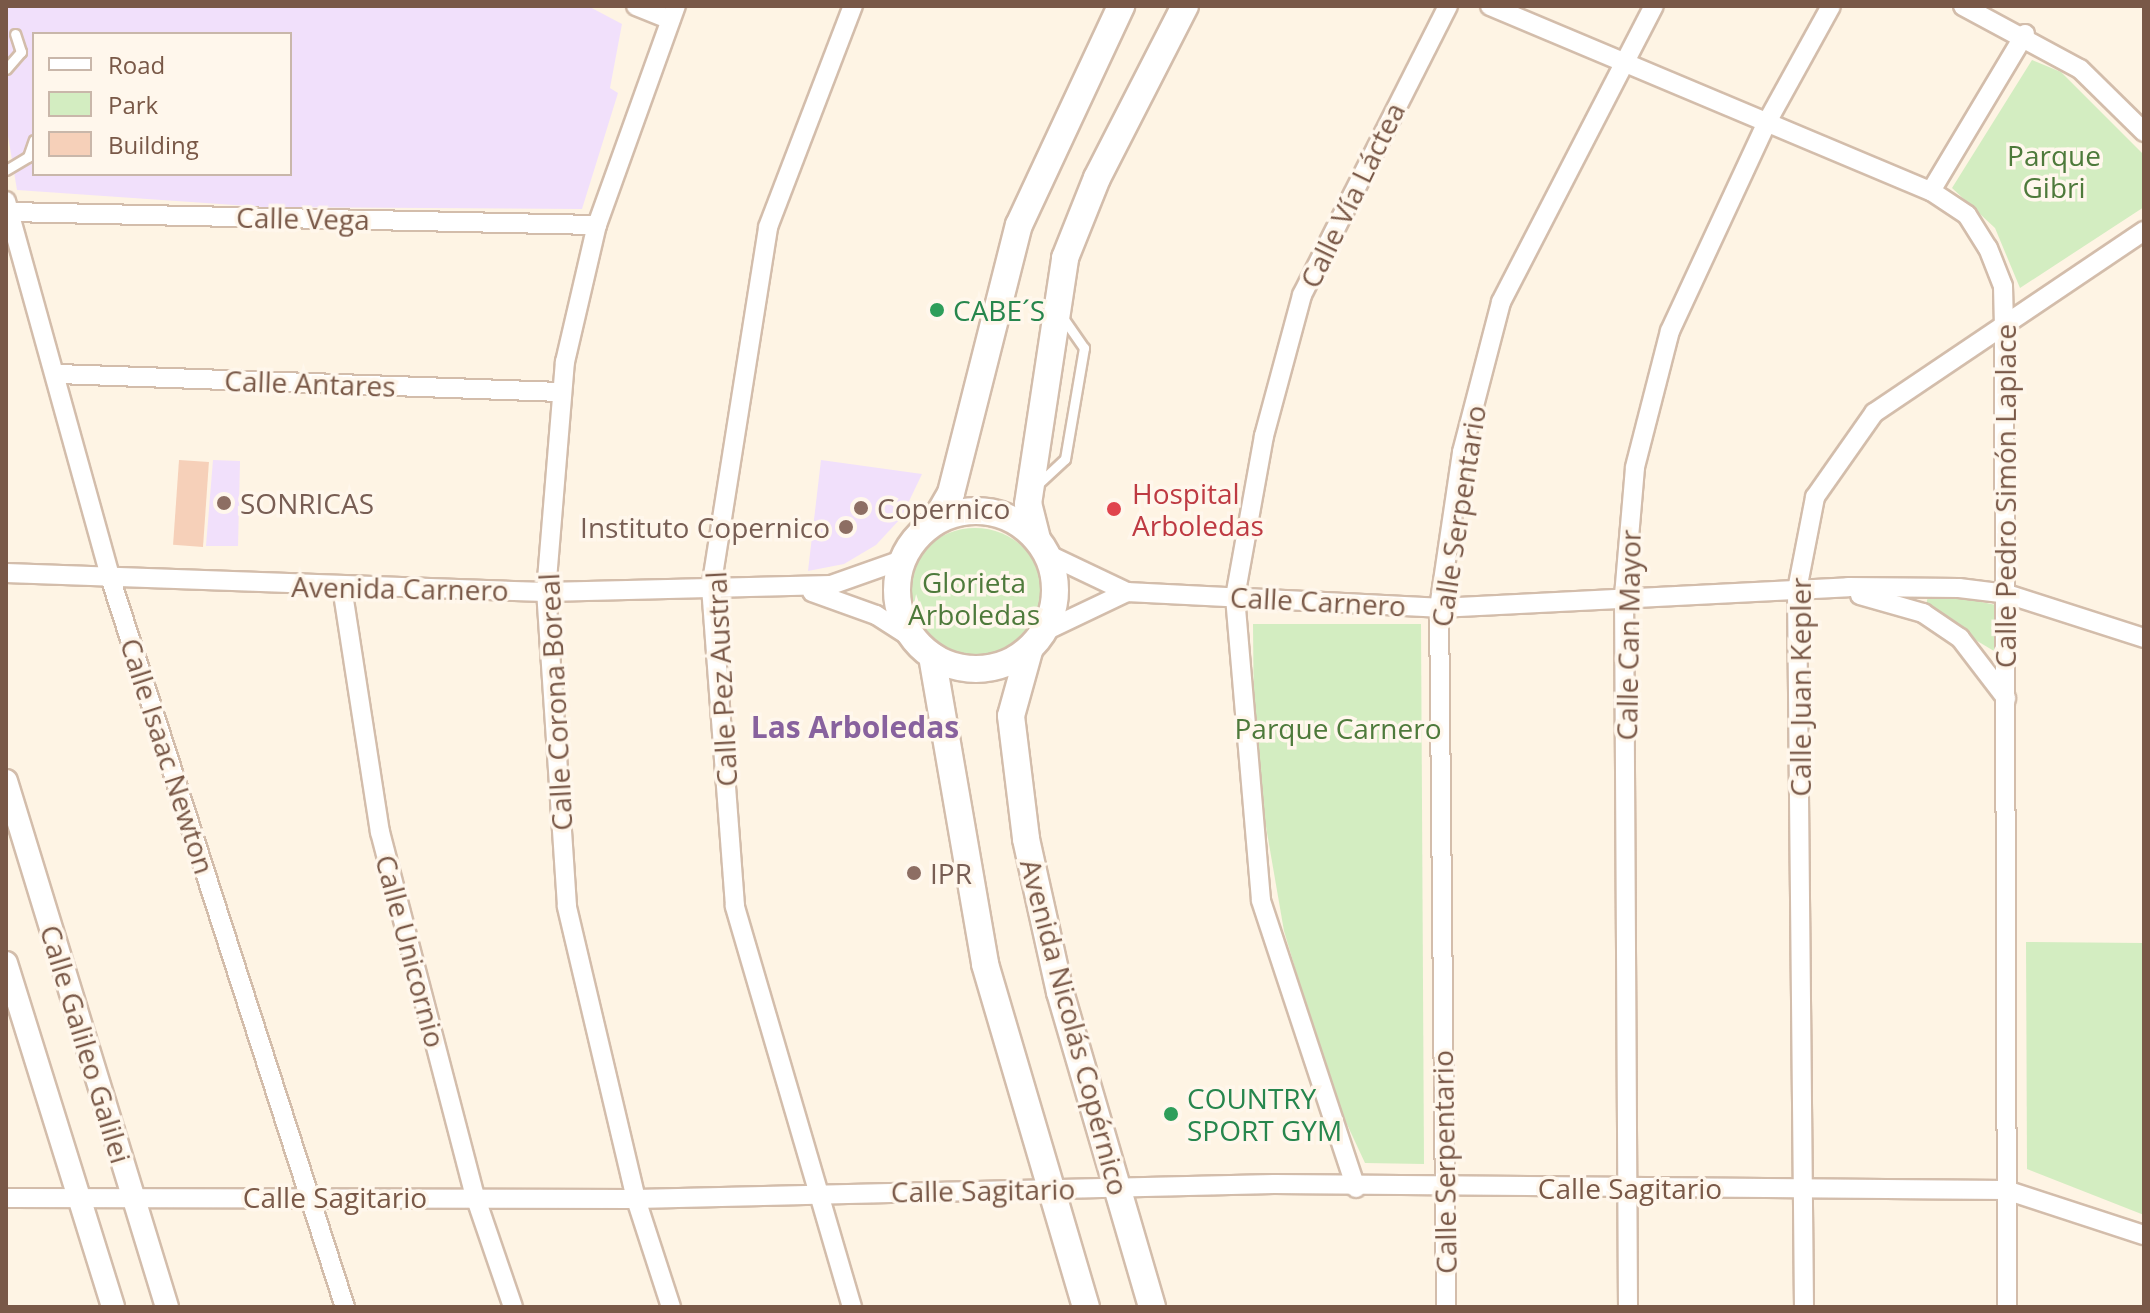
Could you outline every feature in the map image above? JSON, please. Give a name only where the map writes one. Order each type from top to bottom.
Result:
[{"type":"main road","points":[[1121,6],[1019,225],[951,493],[935,521],[902,560],[900,613],[912,638],[932,656],[982,670],[1037,641],[1056,584],[1042,546],[1030,488],[1065,258],[1085,204],[1185,6]]},
{"type":"main road","points":[[935,521],[962,512],[989,512],[1016,521],[1042,546]]},
{"type":"main road","name":"Avenida Nicolás Copérnico","points":[[1037,641],[1011,716],[1026,839],[1060,992],[1152,1307]]},
{"type":"main road","points":[[932,656],[985,964],[1048,1187],[1086,1307]]},
{"type":"street","points":[[636,6],[673,13]]},
{"type":"street","name":"Calle Pez Austral","points":[[852,1307],[816,1194],[735,906],[711,588],[768,227],[853,6]]},
{"type":"street","name":"Calle Vía Láctea","points":[[1356,1188],[1261,900],[1235,597],[1264,436],[1302,295],[1448,6]]},
{"type":"street","name":"Calle Pedro Simón Laplace","points":[[1490,6],[1931,191],[1967,215],[1988,248],[2003,286],[2004,328],[2007,1307]]},
{"type":"street","name":"Calle Serpentario","points":[[1446,1307],[1439,608],[1462,452],[1501,302],[1654,6]]},
{"type":"street","name":"Calle Can Mayor","points":[[1628,1307],[1624,596],[1635,467],[1662,356],[1767,122],[1831,6]]},
{"type":"street","points":[[1963,6],[2025,34],[2080,69],[2144,132]]},
{"type":"street","name":"Calle Corona Boreal","points":[[671,1307],[636,1199],[567,906],[546,592],[562,392],[597,225],[673,13]]},
{"type":"street","points":[[1931,191],[2025,34]]},
{"type":"street","name":"Calle Vega","points":[[8,206],[597,225]]},
{"type":"street","name":"Calle Isaac Newton","points":[[8,206],[58,374],[111,580],[345,1307]]},
{"type":"street","name":"Calle Juan Kepler","points":[[1804,1307],[1797,590],[1815,497],[1852,435],[1897,394],[2004,328],[2144,231]]},
{"type":"street","name":"Calle Antares","points":[[58,374],[562,392]]},
{"type":"street","name":"Calle Carnero","points":[[1042,546],[1127,592],[1439,608],[1624,596],[1922,587],[2007,594],[2144,638]]},
{"type":"street","name":"Avenida Carnero","points":[[6,573],[111,580],[546,592],[831,585],[902,560]]},
{"type":"street","name":"Calle Unicornio","points":[[342,587],[380,832],[475,1196],[513,1307]]},
{"type":"street","name":"Avenida Carnero","points":[[794,587],[876,615],[912,638]]},
{"type":"street","name":"Calle Carnero","points":[[1797,590],[1870,596],[1923,613],[1960,638],[2006,699]]},
{"type":"street","name":"Calle Carnero","points":[[1037,641],[1127,592]]},
{"type":"street","name":"Calle Galileo Galilei","points":[[6,781],[167,1307]]},
{"type":"street","name":"Calle Galileo Galilei","points":[[6,963],[113,1307]]},
{"type":"street","name":"Calle Sagitario","points":[[6,1198],[78,1201],[310,1196],[636,1199],[1048,1187],[2006,1190],[2144,1235]]},
{"type":"lane","points":[[6,69],[21,52],[15,34]]},
{"type":"lane","points":[[6,170],[28,157],[32,146]]},
{"type":"shaded area","points":[[6,6],[588,6],[622,24],[610,88],[618,93],[582,209],[263,207],[17,190],[6,124]]},
{"type":"shaded area","name":"SONRICAS","points":[[213,460],[240,461],[238,546],[206,546]]},
{"type":"shaded area","name":"Copernico","points":[[821,460],[922,474],[901,518],[876,545],[844,564],[808,571]]},
{"type":"green space","name":"Parque Gibri","points":[[2032,60],[2061,72],[2144,155],[2144,207],[2020,288],[1995,228],[1952,188]]},
{"type":"green space","name":"Glorieta Arboledas","points":[[975,528],[1002,534],[1024,549],[1039,571],[1045,598],[1039,625],[1024,647],[1002,662],[975,668],[948,662],[926,647],[911,625],[905,598],[911,571],[926,549],[948,534]]},
{"type":"green space","points":[[1929,591],[1996,605],[1994,651],[1925,610]]},
{"type":"green space","name":"Parque Carnero","points":[[1253,624],[1421,624],[1424,1164],[1365,1163],[1332,1092],[1284,931],[1265,821],[1254,732]]},
{"type":"green space","points":[[2026,942],[2144,943],[2144,1215],[2027,1169]]},
{"type":"building","points":[[179,460],[209,462],[203,547],[173,545]]},
{"type":"place","name":"CABE´S","points":[[937,310]]},
{"type":"place","name":"SONRICAS","points":[[224,503]]},
{"type":"place","name":"Copernico","points":[[861,508]]},
{"type":"place","name":"Hospital Arboledas","points":[[1114,509]]},
{"type":"place","name":"Instituto Copernico","points":[[846,527]]},
{"type":"place","name":"IPR","points":[[914,873]]},
{"type":"place","name":"COUNTRY SPORT GYM","points":[[1171,1114]]},
{"type":"district","name":"Las Arboledas","points":[[855,727]]}]
